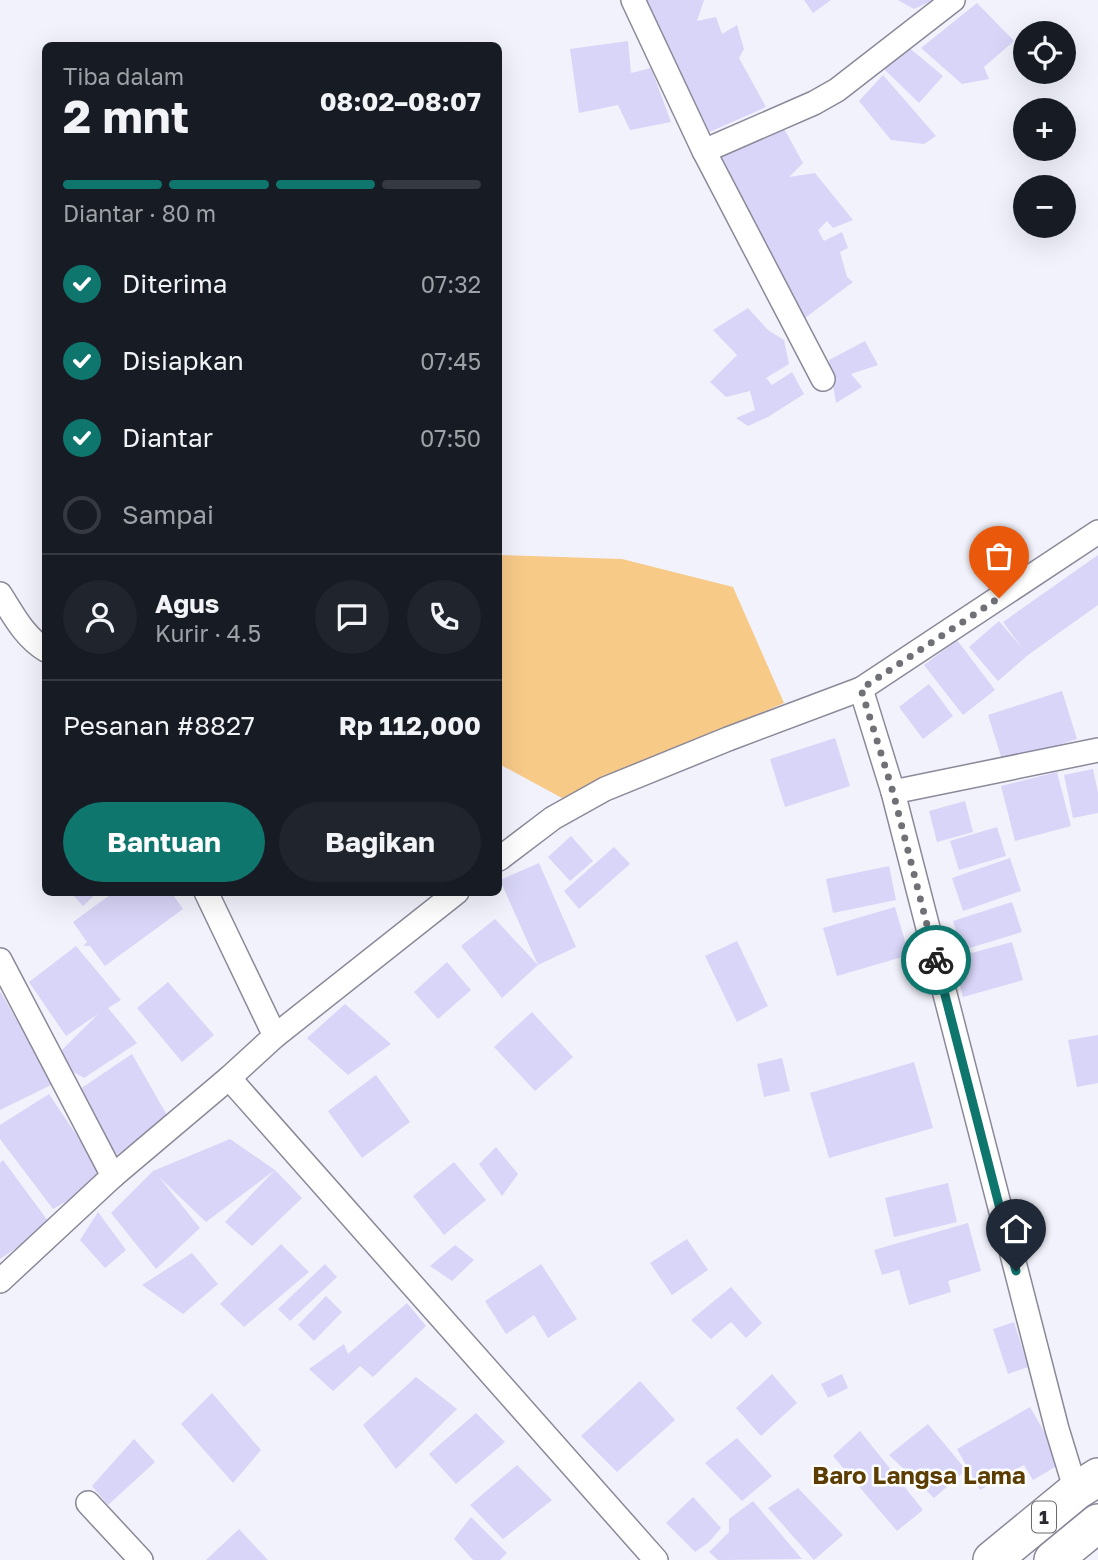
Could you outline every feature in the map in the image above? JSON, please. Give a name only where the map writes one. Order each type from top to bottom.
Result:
[{"type":"highway","name":"1","points":[[992,1560],[1087,1484]]},
{"type":"highway","name":"1","points":[[1053,1560],[1098,1523]]},
{"type":"street","points":[[633,0],[704,151],[823,379]]},
{"type":"street","points":[[704,151],[814,103],[837,90],[953,0]]},
{"type":"street","points":[[502,857],[553,817],[606,789],[861,689],[1098,532]]},
{"type":"street","points":[[0,594],[20,627],[42,647]]},
{"type":"street","points":[[861,689],[893,792],[1057,1429],[1087,1484]]},
{"type":"street","points":[[893,792],[1098,750]]},
{"type":"street","points":[[208,896],[275,1037]]},
{"type":"street","points":[[0,1281],[113,1176],[275,1037],[452,896]]},
{"type":"street","points":[[0,960],[113,1176]]},
{"type":"street","points":[[229,1078],[656,1560]]},
{"type":"street","points":[[88,1503],[141,1560]]},
{"type":"shaded area","points":[[502,555],[622,559],[733,587],[784,703],[562,798],[502,766]]},
{"type":"building","points":[[646,0],[704,0],[697,21],[716,17],[722,34],[737,25],[744,49],[739,58],[766,107],[705,134]]},
{"type":"building","points":[[804,0],[831,0],[813,13]]},
{"type":"building","points":[[898,0],[934,0],[914,9]]},
{"type":"building","points":[[977,3],[1013,40],[984,67],[989,79],[962,84],[921,48]]},
{"type":"building","points":[[628,41],[631,73],[651,68],[671,122],[630,130],[618,105],[579,113],[570,49]]},
{"type":"building","points":[[907,46],[943,76],[919,103],[881,66]]},
{"type":"building","points":[[883,75],[936,136],[924,144],[891,140],[859,101]]},
{"type":"building","points":[[782,125],[803,163],[789,177],[815,173],[853,220],[833,228],[827,221],[818,230],[824,241],[842,232],[848,248],[840,252],[847,277],[853,282],[801,321],[721,157]]},
{"type":"building","points":[[748,308],[768,330],[784,340],[789,364],[766,378],[772,385],[792,372],[804,394],[768,417],[748,426],[736,418],[755,410],[750,391],[726,397],[710,382],[737,355],[713,330]]},
{"type":"building","points":[[865,341],[878,365],[851,374],[862,387],[836,403],[829,360]]},
{"type":"building","points":[[1098,555],[1098,605],[1028,655],[998,681],[969,647],[999,621],[1022,648],[1003,622]]},
{"type":"building","points":[[957,640],[995,690],[963,715],[924,665]]},
{"type":"building","points":[[929,684],[953,716],[923,739],[899,707]]},
{"type":"building","points":[[1062,691],[1077,739],[1003,763],[988,715]]},
{"type":"building","points":[[835,738],[850,786],[785,807],[770,759]]},
{"type":"building","points":[[1093,769],[1098,793],[1098,813],[1073,818],[1064,775]]},
{"type":"building","points":[[1057,772],[1071,826],[1015,841],[1001,786]]},
{"type":"building","points":[[965,801],[973,832],[937,842],[929,811]]},
{"type":"building","points":[[997,827],[1006,856],[959,870],[950,841]]},
{"type":"building","points":[[571,836],[593,861],[570,881],[548,857]]},
{"type":"building","points":[[614,847],[630,864],[579,909],[564,891]]},
{"type":"building","points":[[1010,858],[1021,891],[963,911],[952,878]]},
{"type":"building","points":[[539,863],[576,947],[538,965],[502,879]]},
{"type":"building","points":[[889,866],[896,900],[833,913],[826,879]]},
{"type":"building","points":[[74,896],[94,896],[83,906]]},
{"type":"building","points":[[109,896],[174,896],[183,909],[105,966],[90,946],[83,946],[87,942],[73,922]]},
{"type":"building","points":[[1012,902],[1022,932],[953,953],[948,936],[957,934],[953,921]]},
{"type":"building","points":[[895,907],[909,955],[837,976],[823,928]]},
{"type":"building","points":[[495,919],[538,965],[502,998],[461,946]]},
{"type":"building","points":[[737,941],[768,1006],[737,1022],[705,956]]},
{"type":"building","points":[[1012,942],[1023,980],[963,997],[953,958]]},
{"type":"building","points":[[76,946],[121,1000],[108,1008],[137,1043],[84,1078],[52,1060],[98,1014],[66,1036],[29,982]]},
{"type":"building","points":[[447,962],[471,990],[438,1019],[414,992]]},
{"type":"building","points":[[168,982],[214,1035],[182,1062],[137,1008]]},
{"type":"building","points":[[0,991],[53,1084],[0,1110]]},
{"type":"building","points":[[345,1004],[391,1044],[348,1075],[307,1038]]},
{"type":"building","points":[[532,1012],[573,1057],[535,1091],[494,1047]]},
{"type":"building","points":[[1098,1035],[1098,1083],[1077,1087],[1068,1040]]},
{"type":"building","points":[[132,1054],[168,1117],[115,1156],[80,1089]]},
{"type":"building","points":[[782,1058],[790,1091],[764,1097],[757,1064]]},
{"type":"building","points":[[914,1062],[933,1128],[829,1158],[810,1093]]},
{"type":"building","points":[[376,1075],[410,1122],[362,1158],[328,1111]]},
{"type":"building","points":[[49,1094],[106,1179],[53,1209],[0,1139],[0,1125]]},
{"type":"building","points":[[230,1139],[275,1170],[206,1222],[159,1177],[200,1228],[156,1269],[111,1213],[153,1171]]},
{"type":"building","points":[[496,1147],[518,1174],[502,1196],[479,1164]]},
{"type":"building","points":[[3,1160],[51,1225],[0,1259],[0,1163]]},
{"type":"building","points":[[454,1162],[486,1200],[444,1235],[413,1196]]},
{"type":"building","points":[[275,1170],[302,1198],[252,1246],[225,1222]]},
{"type":"building","points":[[948,1183],[957,1222],[894,1237],[885,1198]]},
{"type":"building","points":[[98,1212],[126,1250],[105,1268],[80,1240]]},
{"type":"building","points":[[968,1223],[981,1271],[948,1281],[951,1292],[909,1305],[899,1270],[882,1275],[874,1250]]},
{"type":"building","points":[[687,1239],[708,1270],[672,1295],[650,1263]]},
{"type":"building","points":[[281,1244],[309,1272],[244,1327],[220,1304]]},
{"type":"building","points":[[455,1245],[474,1260],[452,1281],[430,1266]]},
{"type":"building","points":[[192,1253],[218,1284],[183,1314],[142,1285]]},
{"type":"building","points":[[325,1264],[337,1277],[290,1321],[278,1309]]},
{"type":"building","points":[[541,1264],[577,1319],[548,1338],[534,1315],[506,1334],[485,1301]]},
{"type":"building","points":[[731,1287],[762,1323],[746,1338],[731,1322],[711,1339],[691,1320]]},
{"type":"building","points":[[326,1296],[342,1312],[314,1341],[298,1325]]},
{"type":"building","points":[[407,1303],[426,1326],[373,1377],[360,1366],[333,1391],[309,1369],[344,1344],[348,1354]]},
{"type":"building","points":[[1014,1322],[1028,1367],[1008,1374],[993,1329]]},
{"type":"building","points":[[772,1374],[797,1403],[761,1436],[736,1408]]},
{"type":"building","points":[[842,1374],[848,1388],[828,1398],[821,1384]]},
{"type":"building","points":[[416,1377],[457,1409],[396,1469],[363,1425]]},
{"type":"building","points":[[640,1381],[675,1420],[617,1472],[581,1436]]},
{"type":"building","points":[[212,1393],[261,1450],[233,1483],[181,1424]]},
{"type":"building","points":[[1030,1407],[1062,1463],[1033,1480],[1024,1465],[980,1490],[957,1449]]},
{"type":"building","points":[[476,1413],[505,1442],[456,1484],[429,1454]]},
{"type":"building","points":[[928,1424],[966,1470],[934,1498],[889,1455]]},
{"type":"building","points":[[860,1431],[923,1510],[897,1531],[833,1456]]},
{"type":"building","points":[[737,1438],[772,1476],[742,1501],[705,1463]]},
{"type":"building","points":[[134,1439],[155,1462],[108,1505],[92,1486]]},
{"type":"building","points":[[517,1465],[552,1500],[503,1539],[470,1505]]},
{"type":"building","points":[[798,1488],[843,1535],[814,1560],[768,1508]]},
{"type":"building","points":[[693,1497],[721,1528],[709,1542],[695,1552],[666,1523]]},
{"type":"building","points":[[753,1501],[802,1559],[718,1560],[709,1552],[729,1532],[729,1519]]},
{"type":"building","points":[[471,1517],[507,1553],[500,1560],[473,1560],[454,1539]]},
{"type":"building","points":[[239,1529],[268,1560],[206,1560]]},
{"type":"way so far","points":[[936,960],[893,792],[861,689],[999,598]]},
{"type":"district","name":"Baro Langsa Lama","points":[[919,1476]]},
{"type":"route","points":[[936,960],[1016,1271]]}]
